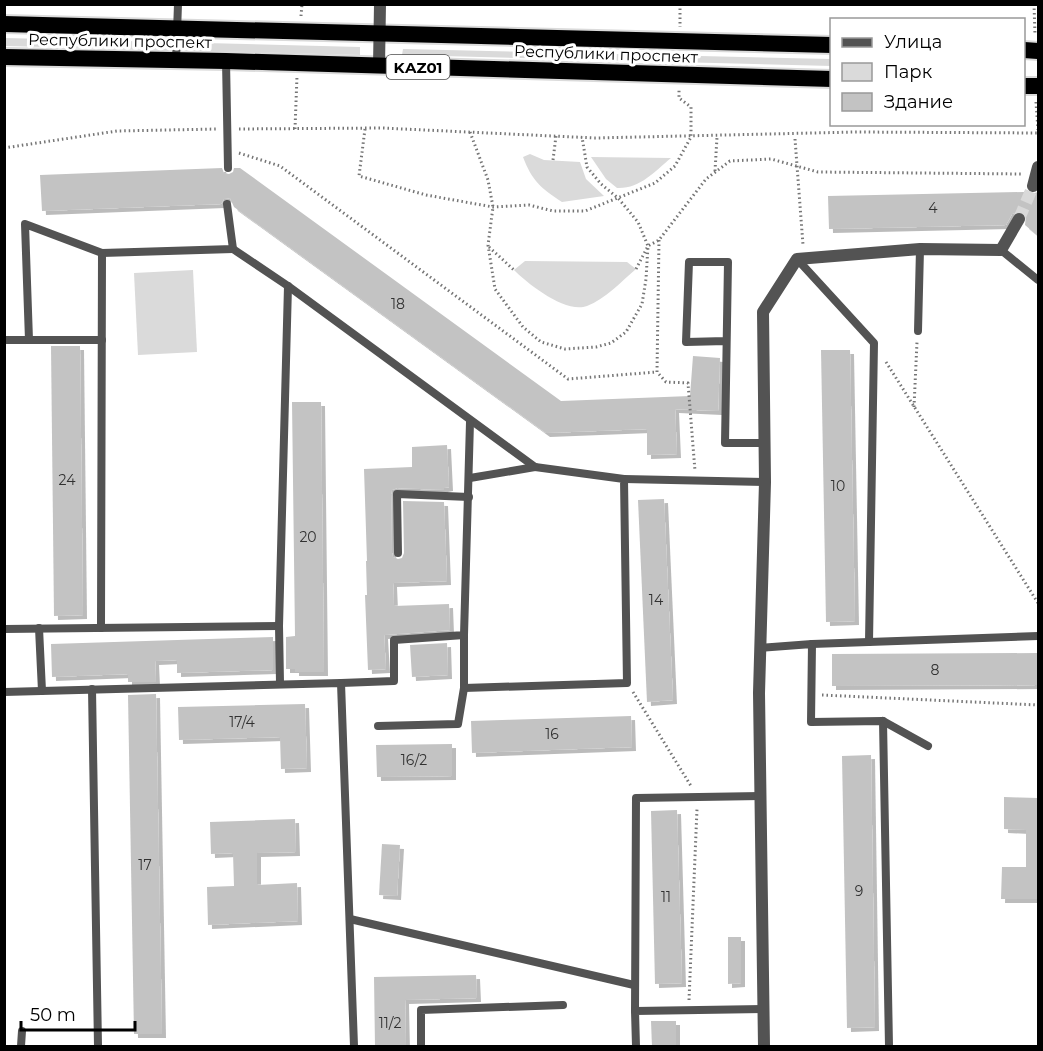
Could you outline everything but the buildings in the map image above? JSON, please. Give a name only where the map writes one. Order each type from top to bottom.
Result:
[{"type":"highway","name":"Республики проспект","points":[[4,24],[830,45]]},
{"type":"highway","name":"Республики проспект","points":[[4,57],[226,61],[830,79]]},
{"type":"street","points":[[379,66],[380,4]]},
{"type":"street","points":[[764,1047],[759,648],[765,482],[763,312],[800,259],[920,249],[1001,250],[1018,219]]},
{"type":"lane","points":[[176,60],[178,4]]},
{"type":"lane","points":[[226,61],[228,168]]},
{"type":"lane","points":[[227,204],[233,249]]},
{"type":"lane","points":[[29,340],[25,224],[102,253],[233,249],[288,286],[470,422],[535,467]]},
{"type":"lane","points":[[918,331],[920,249]]},
{"type":"lane","points":[[1001,250],[1038,280]]},
{"type":"lane","points":[[101,628],[102,253]]},
{"type":"lane","points":[[800,259],[874,343],[869,642]]},
{"type":"lane","points":[[726,342],[686,342],[689,262],[728,262],[725,443],[764,443]]},
{"type":"lane","points":[[280,683],[279,626],[288,286]]},
{"type":"lane","points":[[4,340],[102,340]]},
{"type":"lane","points":[[378,726],[458,724],[464,688],[470,422]]},
{"type":"lane","points":[[470,478],[535,467],[624,480],[765,482]]},
{"type":"lane","points":[[464,688],[627,683],[624,480]]},
{"type":"lane","points":[[398,554],[397,494],[469,497]]},
{"type":"lane","points":[[4,629],[279,626]]},
{"type":"lane","points":[[39,628],[42,691]]},
{"type":"lane","points":[[4,692],[394,681],[394,640],[464,635]]},
{"type":"lane","points":[[759,648],[1038,636]]},
{"type":"lane","points":[[812,644],[811,722],[883,722],[928,746]]},
{"type":"lane","points":[[341,683],[354,1047]]},
{"type":"lane","points":[[92,689],[98,1047]]},
{"type":"lane","points":[[883,722],[889,1047]]},
{"type":"lane","points":[[636,1047],[634,985],[636,798],[761,796]]},
{"type":"lane","points":[[350,919],[634,985]]},
{"type":"lane","points":[[421,1047],[421,1010],[563,1005]]},
{"type":"lane","points":[[635,1011],[763,1009]]},
{"type":"lane","points":[[21,1047],[22,1031]]},
{"type":"path","points":[[295,129],[298,64]]},
{"type":"path","points":[[366,128],[360,176],[426,195],[493,207],[529,205],[553,211],[585,211],[655,183],[675,166],[691,137],[691,107],[679,98]]},
{"type":"path","points":[[4,148],[117,131],[227,129],[366,128],[582,137],[717,137],[856,132],[1038,134]]},
{"type":"path","points":[[470,132],[488,180],[493,207],[488,245],[495,290],[523,327],[541,342],[565,349],[611,342],[626,332],[642,304],[648,246],[638,222],[587,167],[582,137]]},
{"type":"path","points":[[553,160],[556,136]]},
{"type":"path","points":[[716,172],[717,137]]},
{"type":"path","points":[[795,139],[800,259]]},
{"type":"path","points":[[227,149],[280,166],[568,379],[657,372]]},
{"type":"path","points":[[636,269],[648,246],[659,240],[706,178],[730,161],[771,159],[818,172],[1036,176]]},
{"type":"path","points":[[659,240],[657,372],[666,382],[688,383],[696,481]]},
{"type":"path","points":[[488,245],[514,270]]},
{"type":"path","points":[[914,407],[918,331]]},
{"type":"path","points":[[874,343],[1038,603]]},
{"type":"path","points":[[627,683],[698,798],[688,1010]]},
{"type":"path","points":[[811,695],[1038,705]]},
{"type":"green space","points":[[5,38],[360,47],[360,55],[5,46]]},
{"type":"green space","points":[[403,49],[830,59],[830,66],[402,55]]},
{"type":"green space","points":[[530,154],[544,160],[580,162],[586,179],[604,196],[562,202],[534,178],[523,157]]},
{"type":"green space","points":[[591,157],[671,158],[640,183],[617,188],[606,179]]},
{"type":"green space","points":[[525,261],[627,262],[636,269],[600,299],[587,306],[578,307],[558,302],[520,276],[514,270]]},
{"type":"green space","points":[[193,270],[197,352],[138,355],[134,273]]},
{"type":"tunnel","points":[[1019,219],[1033,186]]}]
